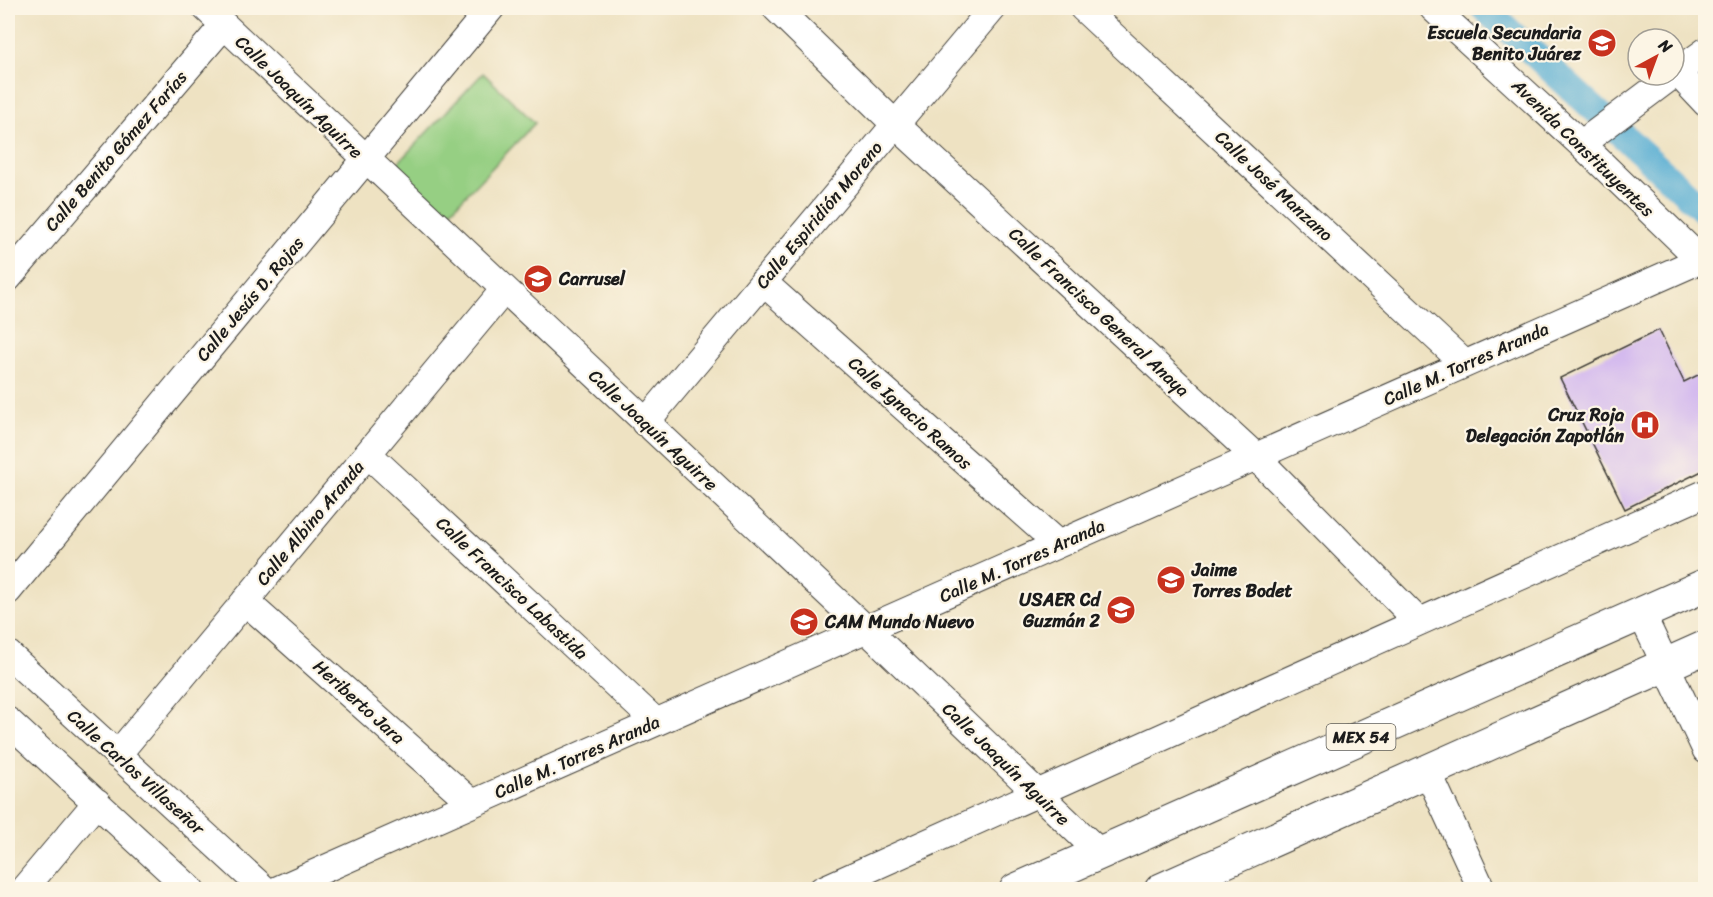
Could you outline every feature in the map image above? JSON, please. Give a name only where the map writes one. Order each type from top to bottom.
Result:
[{"type":"main road","name":"MEX 54","points":[[1016,890],[1706,585]]},
{"type":"main road","points":[[1161,890],[1706,647]]},
{"type":"street","name":"Calle Francisco General Anaya","points":[[776,8],[895,124],[1256,457],[1418,621]]},
{"type":"street","name":"Calle Espiridión Moreno","points":[[645,423],[993,8]]},
{"type":"street","name":"Calle José Manzano","points":[[1083,8],[1465,364]]},
{"type":"street","name":"Avenida Constituyentes","points":[[1432,8],[1592,136],[1703,263]]},
{"type":"street","name":"Calle Jesús D. Rojas","points":[[8,591],[365,160],[484,10]]},
{"type":"street","name":"Calle Joaquín Aguirre","points":[[215,16],[365,160],[866,629],[1100,853]]},
{"type":"street","name":"Calle Benito Gómez Farías","points":[[8,278],[215,16]]},
{"type":"street","points":[[1686,66],[1706,51]]},
{"type":"street","points":[[1686,84],[1706,103]]},
{"type":"street","points":[[1592,136],[1656,87]]},
{"type":"street","name":"Calle M. Torres Aranda","points":[[277,890],[1465,364],[1703,263]]},
{"type":"street","name":"Calle Ignacio Ramos","points":[[763,282],[1058,544]]},
{"type":"street","name":"Calle Albino Aranda","points":[[117,755],[504,290]]},
{"type":"street","name":"Calle Francisco Labastida","points":[[368,454],[656,722]]},
{"type":"street","points":[[822,890],[1706,493]]},
{"type":"street","name":"Heriberto Jara","points":[[245,601],[472,803]]},
{"type":"street","points":[[1641,613],[1706,750]]},
{"type":"street","name":"Calle Carlos Villaseñor","points":[[8,654],[265,890]]},
{"type":"street","points":[[8,721],[191,890]]},
{"type":"street","points":[[1427,770],[1482,890]]},
{"type":"street","points":[[23,890],[97,802]]},
{"type":"green space","points":[[483,73],[535,123],[446,216],[394,167]]},
{"type":"building","name":"Cruz Roja Delegación Zapotlán","points":[[1659,330],[1684,382],[1706,371],[1706,469],[1625,509],[1560,378]]},
{"type":"waterway","points":[[1484,8],[1706,212]]},
{"type":"place","name":"Escuela Secundaria Benito Juárez","points":[[1602,43]]},
{"type":"place","name":"Carrusel","points":[[538,279]]},
{"type":"place","name":"Cruz Roja Delegación Zapotlán","points":[[1645,425]]},
{"type":"place","name":"Jaime Torres Bodet","points":[[1171,580]]},
{"type":"place","name":"USAER Cd Guzmán 2","points":[[1121,610]]},
{"type":"place","name":"CAM Mundo Nuevo","points":[[804,622]]}]
